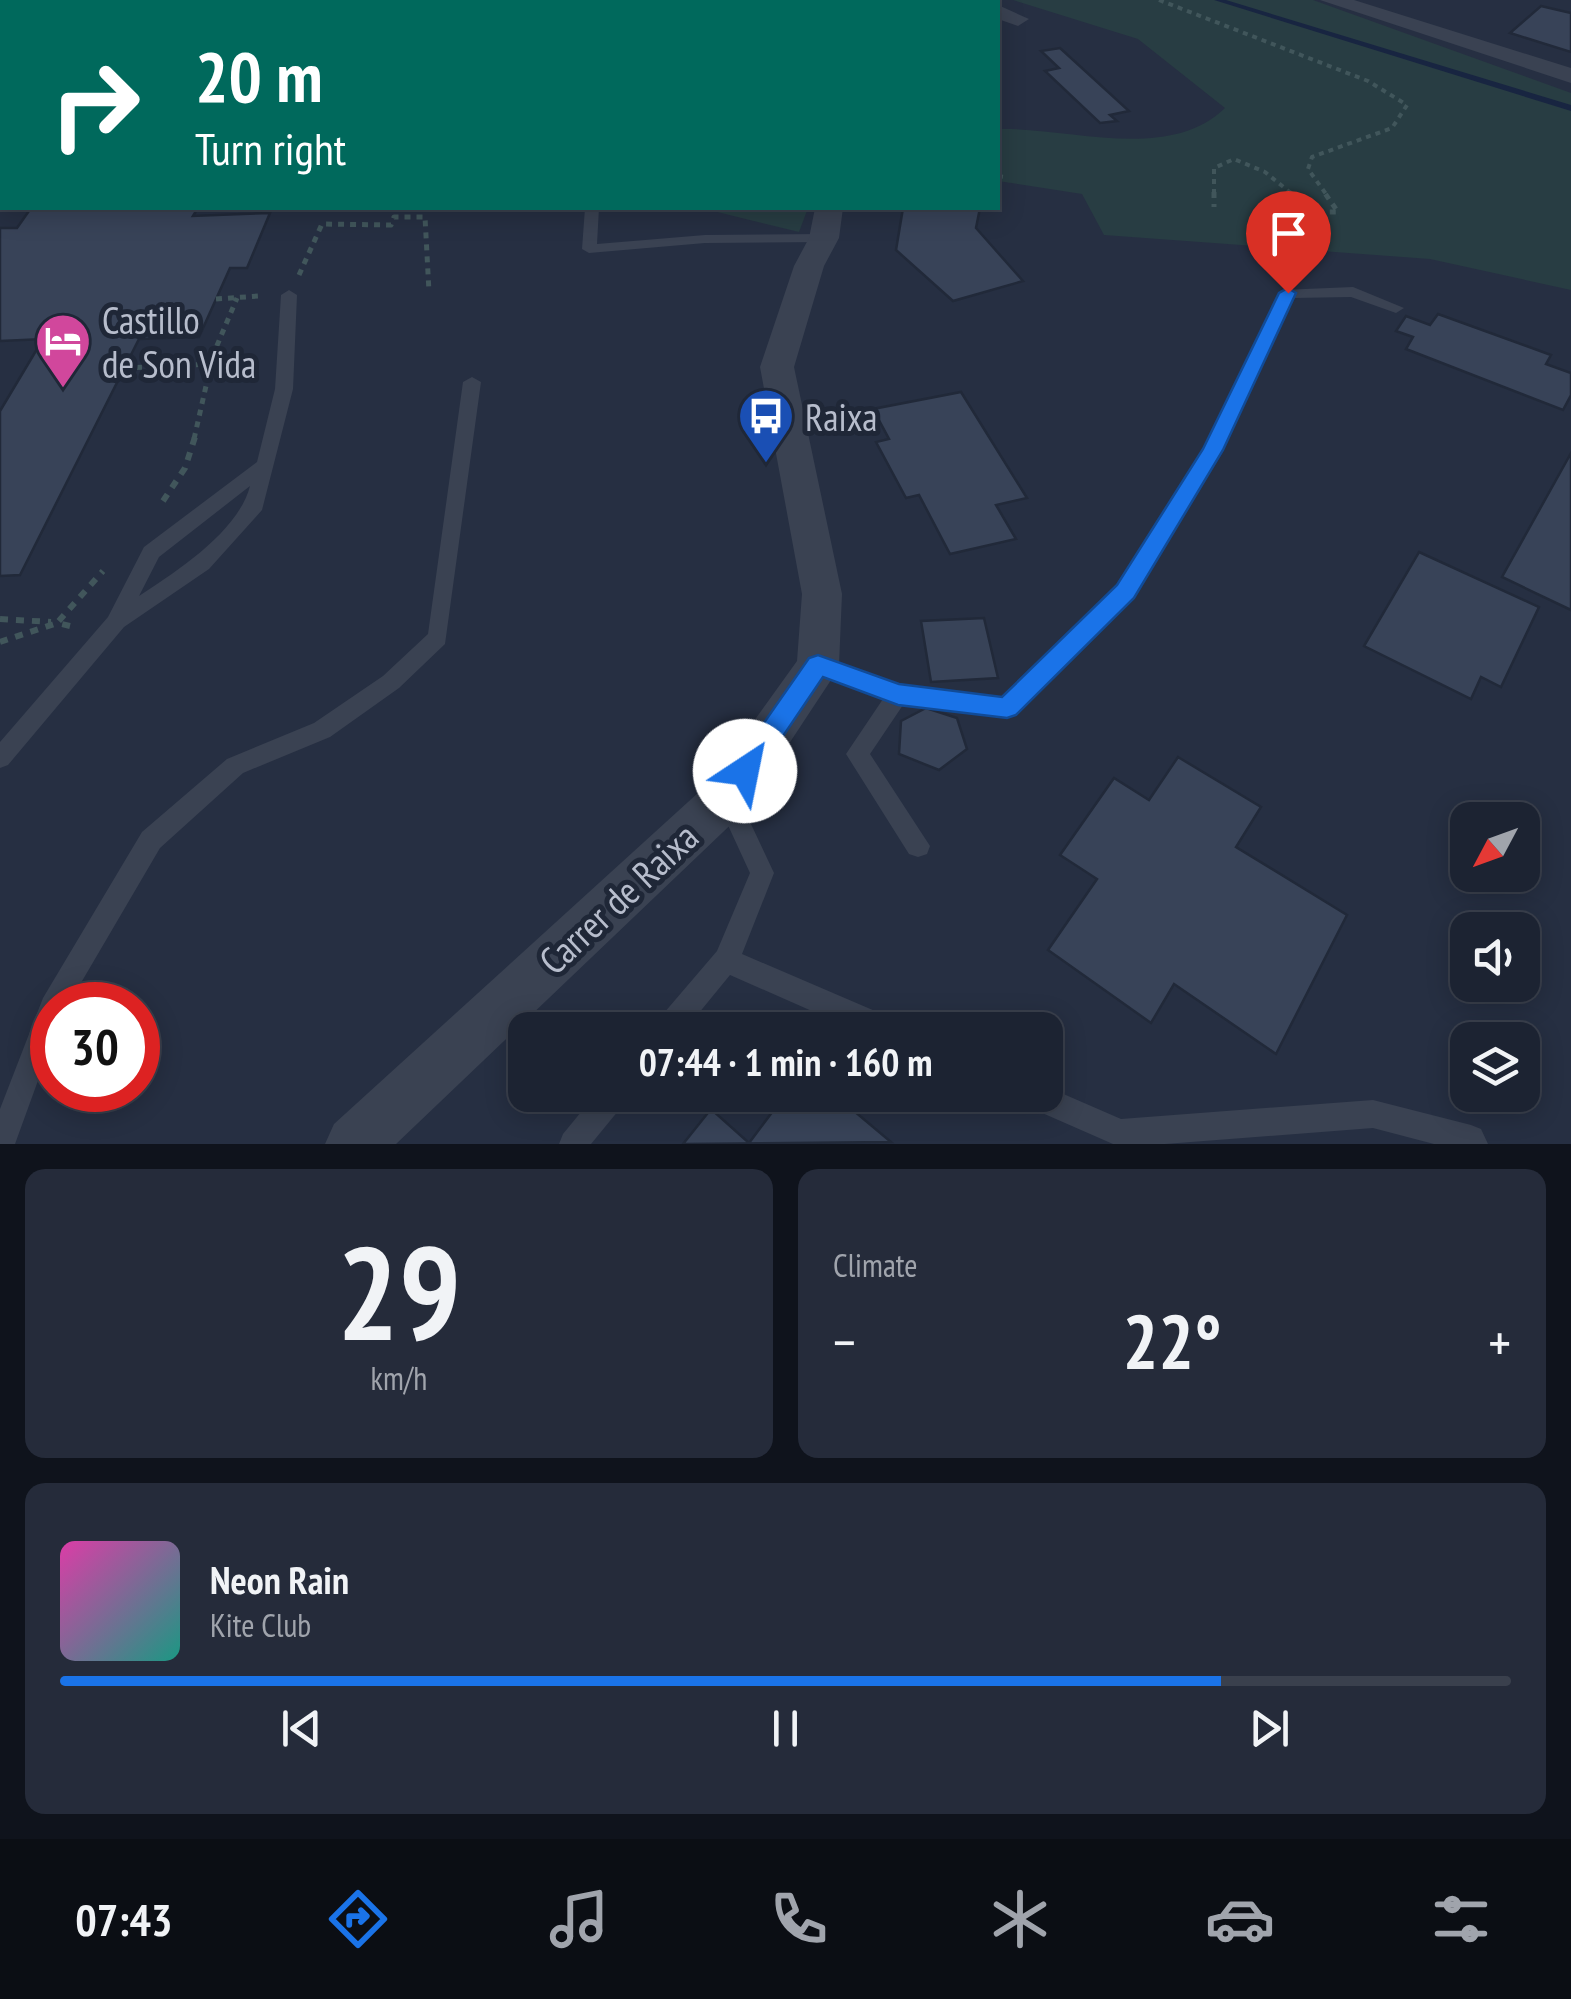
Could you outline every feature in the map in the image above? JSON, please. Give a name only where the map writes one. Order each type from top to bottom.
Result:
[{"type":"street","points":[[1331,0],[1571,76]]},
{"type":"street","points":[[818,665],[822,594],[777,367],[826,223]]},
{"type":"street","name":"Carrer de Raixa","points":[[354,1144],[727,797],[818,665]]},
{"type":"lane","points":[[592,210],[589,249],[826,223]]},
{"type":"lane","points":[[818,665],[898,694],[1007,708],[1126,592],[1213,450],[1288,293],[1353,292],[1396,308]]},
{"type":"lane","points":[[116,622],[202,564],[256,506],[284,389],[289,295]]},
{"type":"lane","points":[[67,982],[151,840],[235,766],[322,730],[391,682],[438,638],[472,382]]},
{"type":"lane","points":[[0,758],[116,622],[152,552],[265,465]]},
{"type":"lane","points":[[898,694],[857,754],[918,846]]},
{"type":"lane","points":[[683,1012],[726,960],[762,873],[727,797]]},
{"type":"lane","points":[[726,960],[845,1012]]},
{"type":"lane","points":[[2,1144],[30,1068]]},
{"type":"lane","points":[[1063,1108],[1121,1134],[1373,1114],[1474,1144]]},
{"type":"lane","points":[[572,1144],[599,1112]]},
{"type":"path","points":[[1158,0],[1298,57],[1348,72],[1392,91],[1407,105],[1392,128],[1312,157],[1308,169],[1338,212],[1313,212],[1265,172],[1234,159],[1214,168],[1214,207]]},
{"type":"path","points":[[216,299],[289,295],[322,224],[392,225],[394,217],[425,218],[429,292]]},
{"type":"path","points":[[177,484],[198,438],[210,364],[237,298]]},
{"type":"path","points":[[124,368],[210,364]]},
{"type":"path","points":[[0,619],[58,623],[0,642]]},
{"type":"green space","points":[[1013,0],[1313,0],[1571,93],[1571,290],[1430,259],[1104,235],[1082,194],[1000,181],[1000,129],[1147,138],[1202,125],[1225,108],[1138,39]]},
{"type":"green space","points":[[709,210],[807,210],[799,232]]},
{"type":"building","points":[[1541,6],[1571,13],[1571,52],[1510,33]]},
{"type":"building","points":[[1060,48],[1129,111],[1110,115],[1117,121],[1100,123],[1045,71],[1059,68],[1041,51]]},
{"type":"building","name":"Castillo de Son Vida","points":[[30,210],[197,210],[193,216],[270,213],[247,268],[230,268],[199,337],[139,339],[20,575],[0,576],[0,411],[43,339],[0,341],[0,228],[17,228]]},
{"type":"building","points":[[903,210],[980,210],[976,228],[1023,281],[953,301],[896,250]]},
{"type":"building","points":[[1438,314],[1551,355],[1546,364],[1571,373],[1571,395],[1563,410],[1406,349],[1413,337],[1396,331],[1406,316],[1430,325]]},
{"type":"building","points":[[961,392],[1027,498],[996,505],[1016,539],[950,554],[919,495],[906,498],[876,442],[889,439],[873,409]]},
{"type":"building","points":[[1571,453],[1571,610],[1502,577]]},
{"type":"building","points":[[1419,552],[1539,607],[1501,687],[1481,677],[1471,699],[1364,646]]},
{"type":"building","points":[[984,618],[998,678],[931,682],[921,621]]},
{"type":"building","points":[[926,708],[957,718],[967,749],[939,770],[899,754],[901,721]]},
{"type":"building","points":[[1178,757],[1261,807],[1236,847],[1347,915],[1276,1054],[1174,984],[1151,1023],[1048,950],[1097,879],[1060,855],[1114,778],[1149,800]]},
{"type":"building","points":[[709,1112],[714,1112],[749,1143],[772,1112],[855,1112],[891,1142],[683,1144]]},
{"type":"waterway","points":[[1218,0],[1571,108]]},
{"type":"place","name":"Castillo de Son Vida","points":[[63,390]]},
{"type":"place","name":"Raixa","points":[[766,465]]},
{"type":"route","points":[[745,771],[818,665],[898,694],[1007,708],[1126,592],[1213,450],[1288,293]]}]
